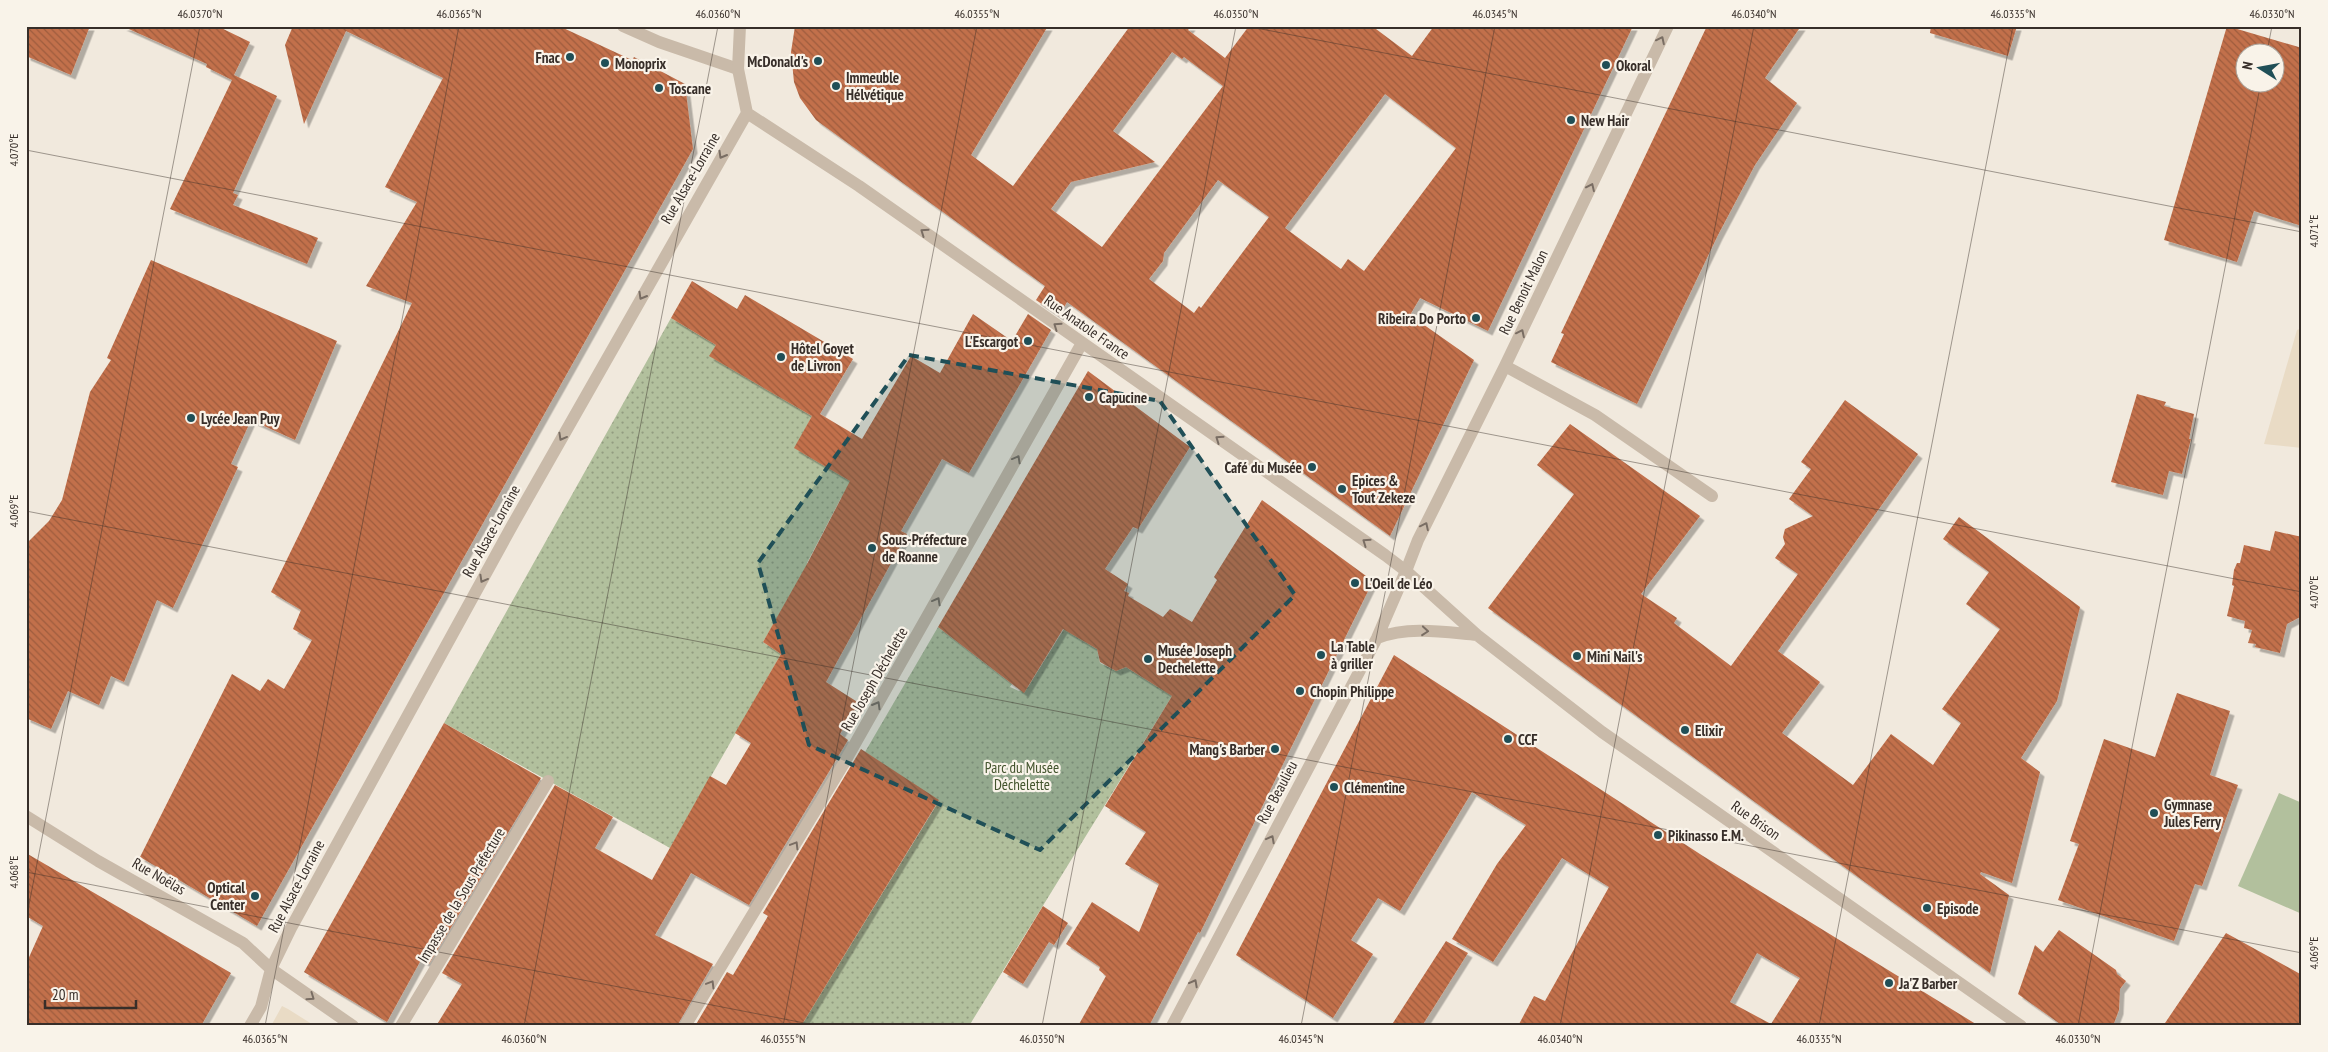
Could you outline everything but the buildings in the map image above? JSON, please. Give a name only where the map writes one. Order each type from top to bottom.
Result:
[{"type":"street","points":[[623,26],[659,42],[738,69]]},
{"type":"street","points":[[740,26],[738,69],[747,113]]},
{"type":"street","name":"Rue Benoit Malon","points":[[1406,571],[1418,540],[1505,366],[1668,26]]},
{"type":"street","name":"Rue Anatole France","points":[[747,113],[859,186],[1406,571]]},
{"type":"street","name":"Rue Alsace-Lorraine","points":[[250,1026],[261,1007],[271,969],[291,928],[509,532],[747,113]]},
{"type":"street","name":"Rue Joseph Déchelette","points":[[685,1026],[847,757],[1082,343]]},
{"type":"street","points":[[1505,366],[1595,415],[1712,496]]},
{"type":"street","name":"Rue Brison","points":[[1406,571],[1477,636],[1602,732],[2021,1026]]},
{"type":"street","name":"Rue Beaulieu","points":[[1172,1026],[1378,638],[1406,571]]},
{"type":"street","points":[[1378,638],[1392,633],[1415,630],[1477,636]]},
{"type":"street","name":"Impasse de la Sous Préfecture","points":[[402,1026],[548,781]]},
{"type":"street","name":"Rue Noëlas","points":[[26,816],[98,861],[243,943],[271,969],[353,1026]]},
{"type":"highlighted area","points":[[909,355],[1160,401],[1295,595],[1040,850],[809,745],[758,563]]},
{"type":"green space","points":[[671,318],[716,345],[710,356],[812,416],[795,448],[861,487],[841,498],[807,563],[825,574],[787,601],[763,642],[781,654],[670,848],[444,723]]},
{"type":"green space","name":"Parc du Musée Déchelette","points":[[938,627],[1012,684],[1010,687],[1019,691],[1028,687],[1064,629],[1097,649],[1100,663],[1116,671],[1126,667],[1158,687],[1160,686],[1172,696],[969,1026],[801,1026],[939,801],[865,752]]},
{"type":"green space","points":[[2279,793],[2302,803],[2302,914],[2238,886]]},
{"type":"shaded area","points":[[2302,328],[2302,448],[2264,444],[2297,330]]},
{"type":"shaded area","points":[[282,1006],[288,1009],[315,1026],[271,1026]]},
{"type":"place","name":"Fnac","points":[[570,57]]},
{"type":"place","name":"McDonald's","points":[[818,61]]},
{"type":"place","name":"Monoprix","points":[[605,63]]},
{"type":"place","name":"Okoral","points":[[1606,65]]},
{"type":"place","name":"Immeuble Hélvétique","points":[[836,86]]},
{"type":"place","name":"Toscane","points":[[659,88]]},
{"type":"place","name":"New Hair","points":[[1571,120]]},
{"type":"place","name":"Ribeira Do Porto","points":[[1476,318]]},
{"type":"place","name":"L'Escargot","points":[[1028,341]]},
{"type":"place","name":"Hôtel Goyet de Livron","points":[[781,357]]},
{"type":"place","name":"Capucine","points":[[1089,397]]},
{"type":"place","name":"Lycée Jean Puy","points":[[191,418]]},
{"type":"place","name":"Café du Musée","points":[[1312,467]]},
{"type":"place","name":"Epices & Tout Zekeze","points":[[1342,489]]},
{"type":"place","name":"Sous-Préfecture de Roanne","points":[[872,548]]},
{"type":"place","name":"L'Oeil de Léo","points":[[1355,583]]},
{"type":"place","name":"La Table à griller","points":[[1321,655]]},
{"type":"place","name":"Mini Nail's","points":[[1577,656]]},
{"type":"place","name":"Musée Joseph Dechelette","points":[[1148,659]]},
{"type":"place","name":"Chopin Philippe","points":[[1300,691]]},
{"type":"place","name":"Elixir","points":[[1685,730]]},
{"type":"place","name":"CCF","points":[[1508,739]]},
{"type":"place","name":"Mang's Barber","points":[[1275,749]]},
{"type":"place","name":"Clémentine","points":[[1334,787]]},
{"type":"place","name":"Gymnase Jules Ferry","points":[[2154,813]]},
{"type":"place","name":"Pikinasso E.M.","points":[[1658,835]]},
{"type":"place","name":"Optical Center","points":[[255,896]]},
{"type":"place","name":"Episode","points":[[1927,908]]},
{"type":"place","name":"Ja'Z Barber","points":[[1889,983]]}]
